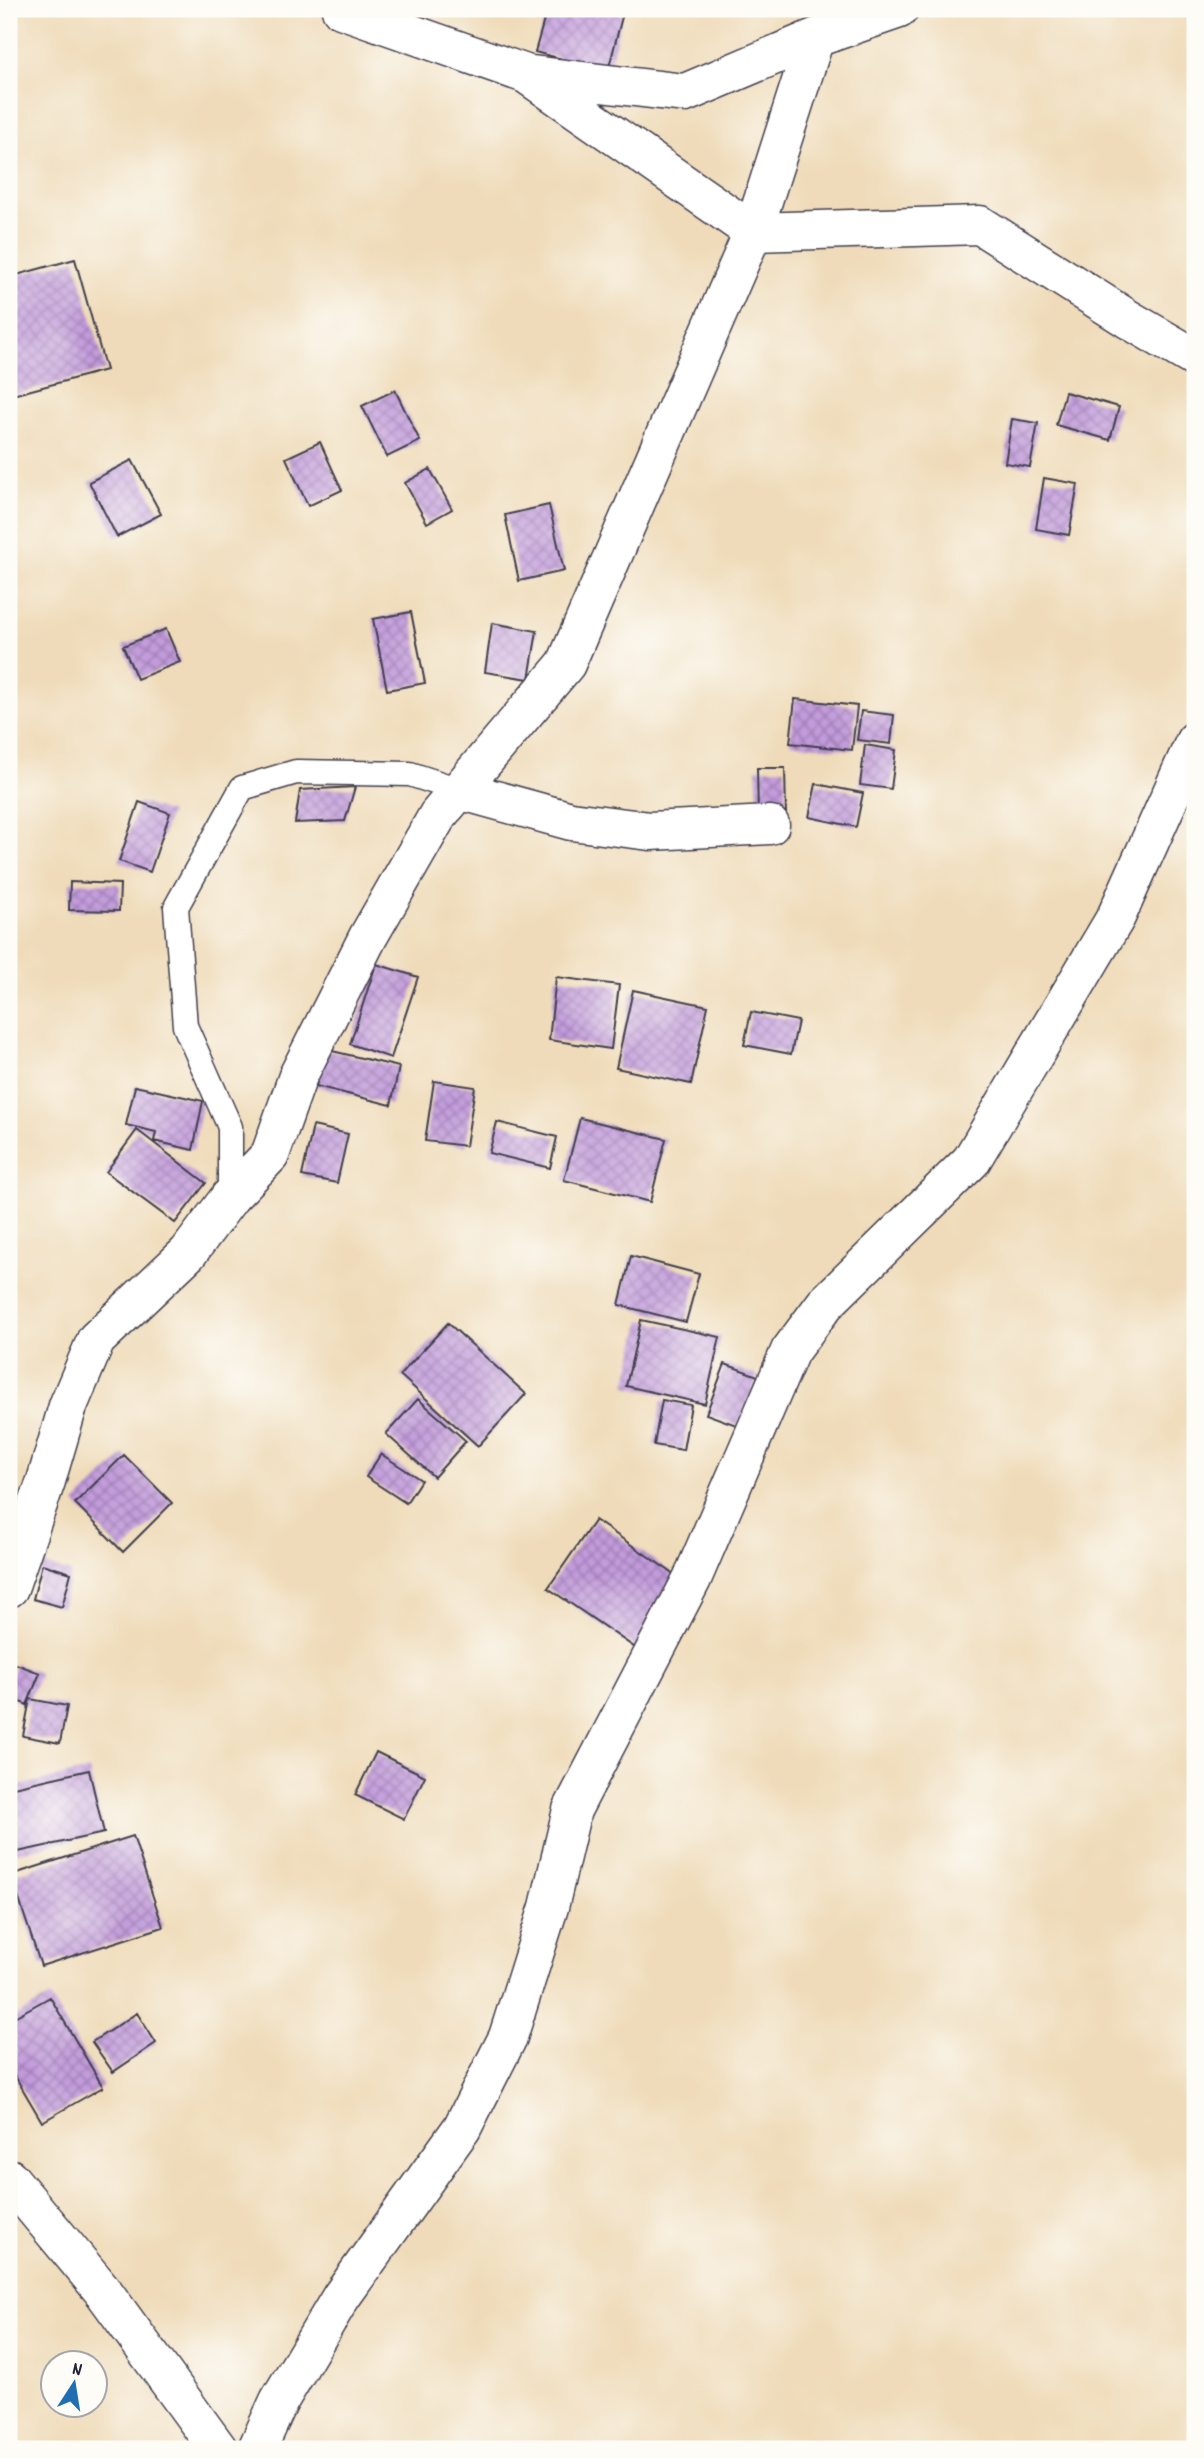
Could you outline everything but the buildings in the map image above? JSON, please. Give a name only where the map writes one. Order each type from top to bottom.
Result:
[{"type":"street","points":[[341,9],[526,74],[685,93],[815,38],[899,9]]},
{"type":"street","points":[[9,1588],[46,1481],[68,1406],[96,1340],[188,1253],[230,1197],[270,1154],[298,1076],[368,937],[448,803],[566,664],[753,232],[815,38]]},
{"type":"street","points":[[526,74],[753,232],[980,225],[1195,358]]},
{"type":"street","points":[[257,2449],[279,2401],[341,2297],[462,2128],[508,2036],[549,1907],[572,1810],[692,1579],[790,1351],[825,1304],[971,1161],[1116,916],[1192,766]]},
{"type":"street","points":[[448,803],[650,831],[770,825]]},
{"type":"street","points":[[9,2178],[103,2291],[218,2449]]},
{"type":"lane","points":[[230,1197],[230,1127],[185,1027],[176,907],[242,788],[296,772],[410,774],[448,803]]}]
